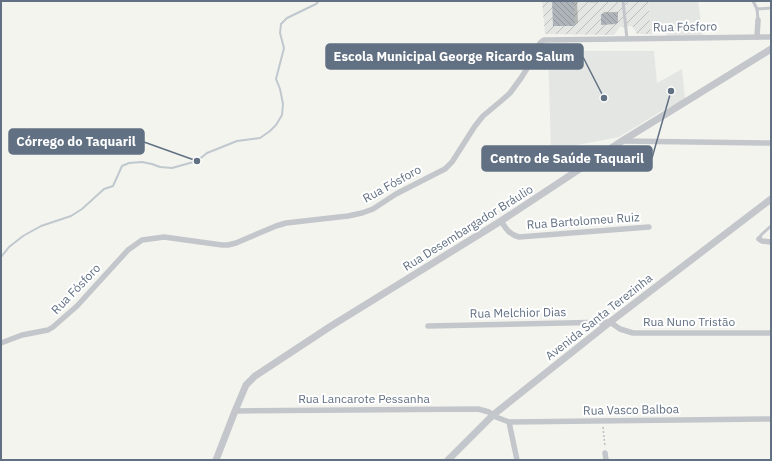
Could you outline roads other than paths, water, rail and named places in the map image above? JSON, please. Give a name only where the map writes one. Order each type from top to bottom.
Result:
[{"type":"street","points":[[757,37],[758,20]]},
{"type":"street","name":"Rua Fósforo","points":[[1,343],[22,335],[48,330],[53,327],[77,306],[128,250],[142,240],[164,237],[222,245],[236,244],[286,223],[362,213],[373,209],[396,194],[445,169],[483,116],[510,93],[535,56],[540,43],[544,40],[771,37]]},
{"type":"street","name":"Rua Desembargador Bráulio","points":[[216,460],[246,385],[265,368],[501,221],[622,141],[771,49]]},
{"type":"street","points":[[622,141],[771,143]]},
{"type":"street","name":"Avenida Santa Terezinha","points":[[448,460],[493,415],[610,322],[771,199]]},
{"type":"street","name":"Rua Bartolomeu Ruiz","points":[[501,221],[512,235],[519,237],[649,227]]},
{"type":"street","points":[[759,239],[762,241],[771,242]]},
{"type":"street","name":"Rua Melchior Dias","points":[[428,326],[610,322]]},
{"type":"street","name":"Rua Nuno Tristão","points":[[610,322],[620,329],[633,333],[771,333]]},
{"type":"street","name":"Rua Lancarote Pessanha","points":[[235,411],[478,409],[489,412],[493,415]]},
{"type":"street","name":"Rua Vasco Balboa","points":[[493,415],[509,422],[771,419]]},
{"type":"street","points":[[509,422],[516,460]]},
{"type":"street","points":[[605,453],[606,460]]},
{"type":"lane","points":[[590,1],[596,1]]},
{"type":"lane","points":[[623,1],[627,39]]},
{"type":"lane","points":[[753,1],[757,9],[758,20]]},
{"type":"lane","points":[[757,9],[771,8]]},
{"type":"lane","points":[[759,239],[761,235],[771,226]]},
{"type":"waterway","points":[[1,257],[9,247],[23,236],[41,226],[71,216],[82,209],[104,189],[113,186],[122,166],[129,163],[142,162],[160,167],[172,168],[197,161],[207,153],[237,141],[260,138],[270,131],[282,115],[283,104],[276,79],[284,48],[280,33],[281,24],[287,18],[316,4],[319,1]]},
{"type":"place","name":"Centro de Saúde Taquaril","points":[[671,91]]},
{"type":"place","name":"Escola Municipal George Ricardo Salum","points":[[604,98]]},
{"type":"place","name":"Córrego do Taquaril","points":[[197,161]]}]
